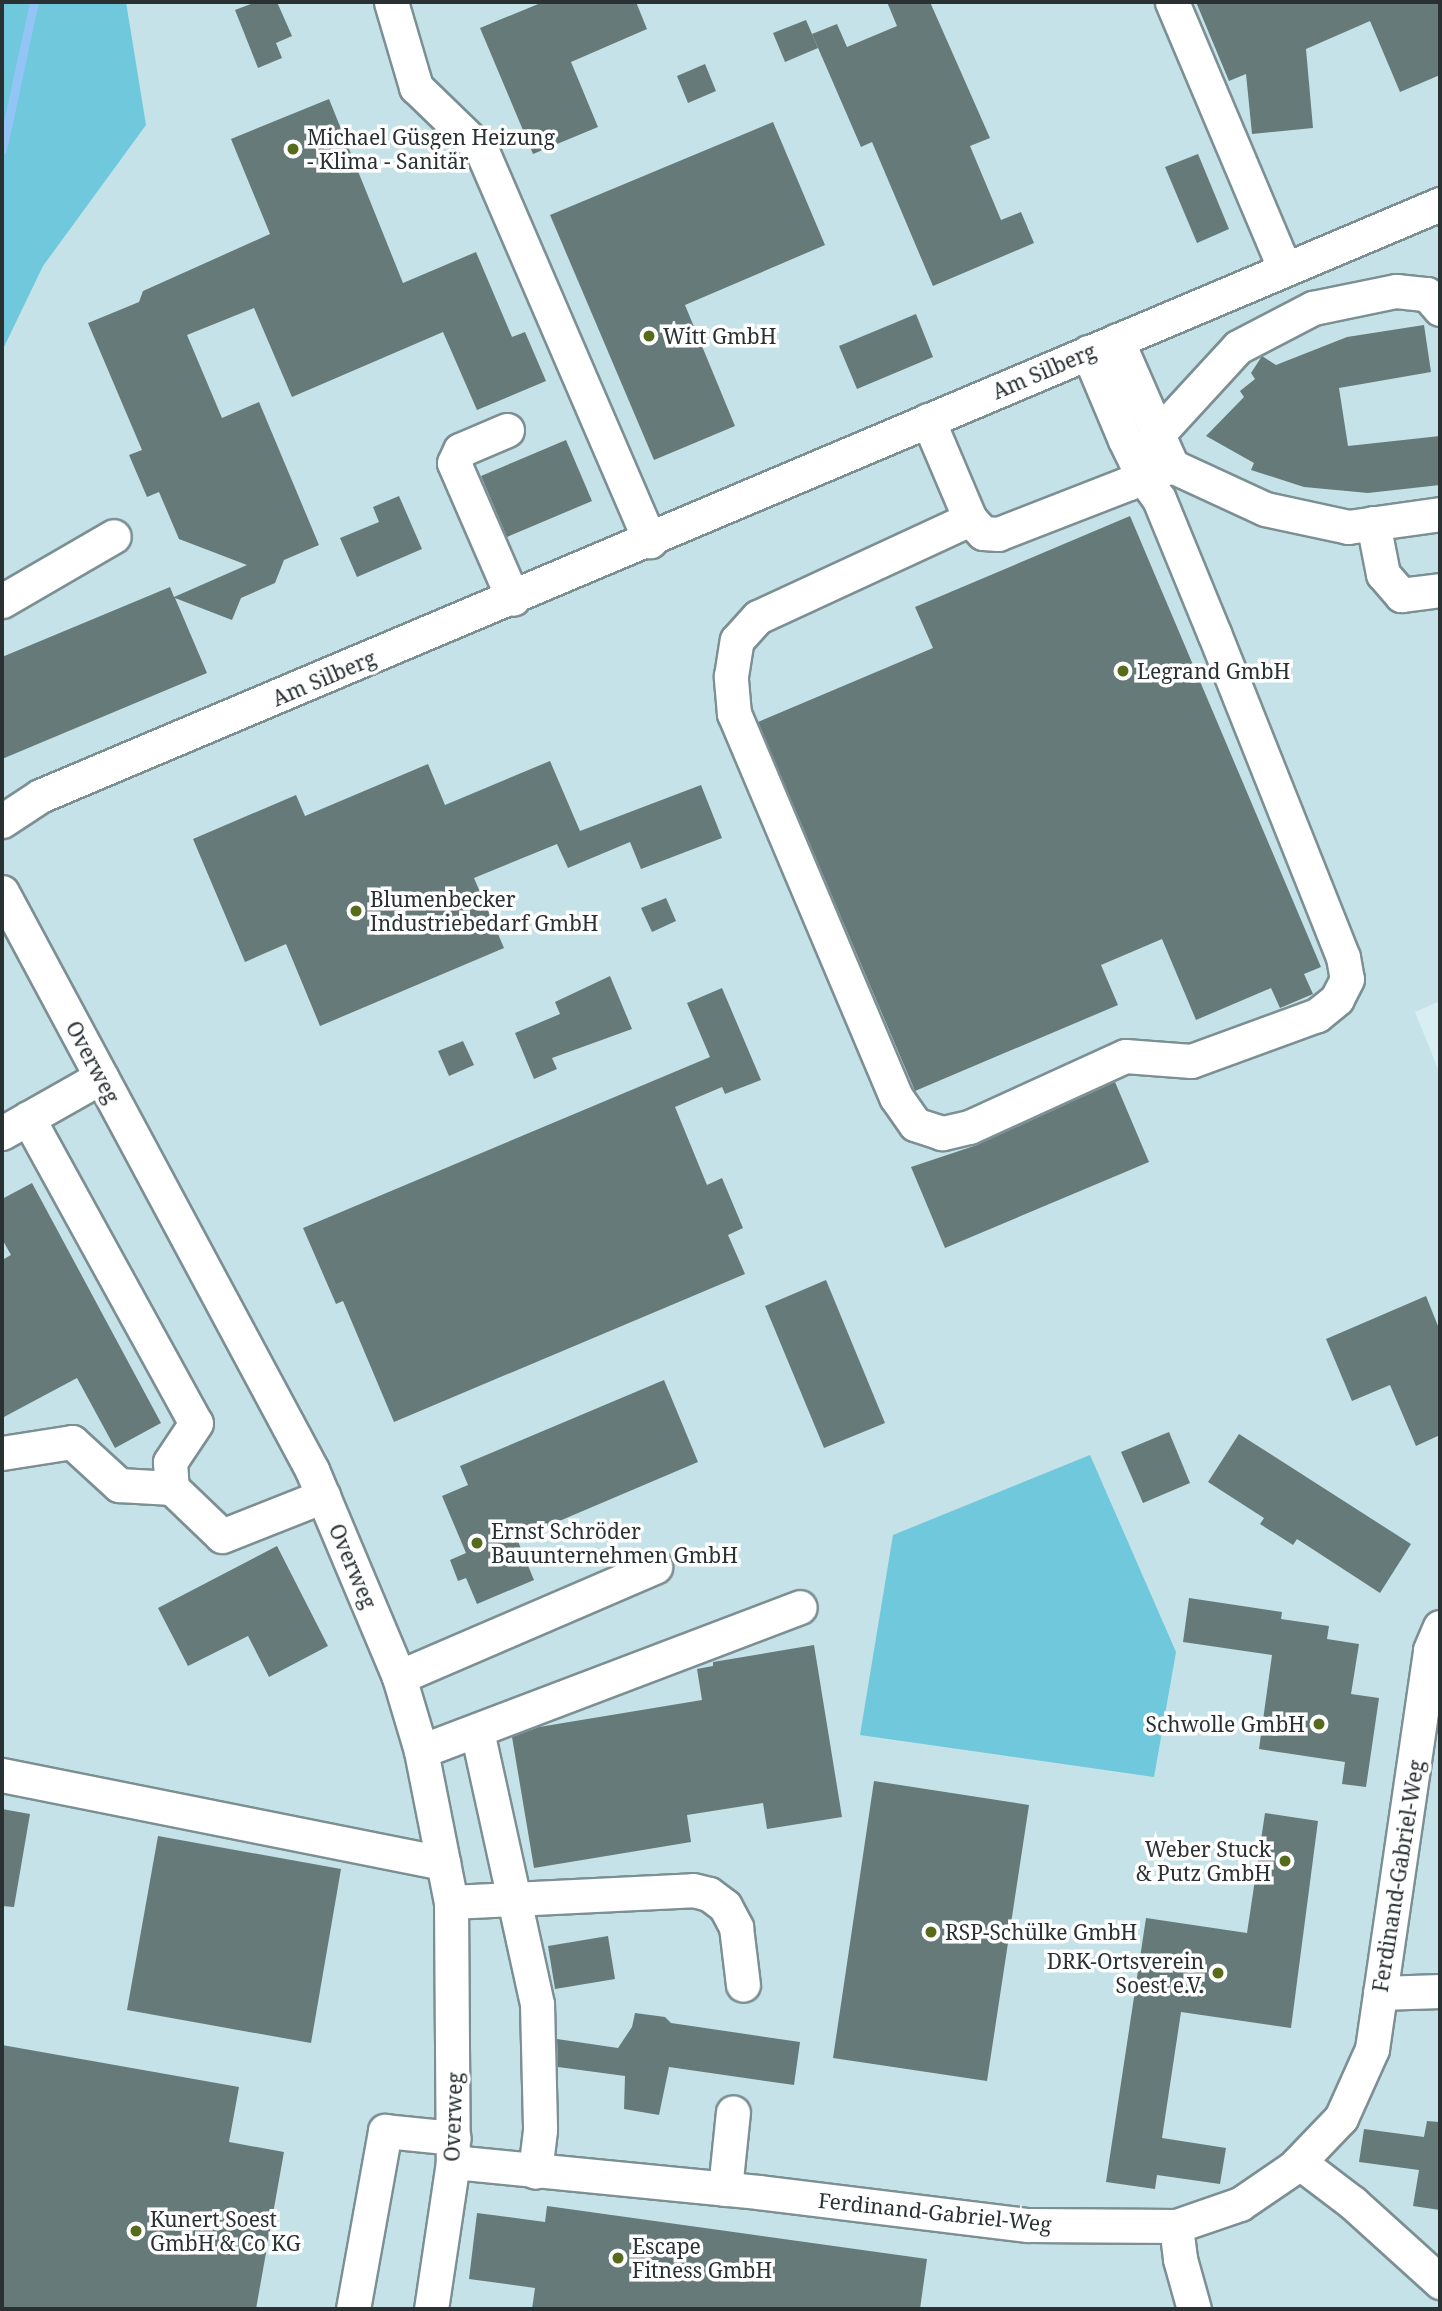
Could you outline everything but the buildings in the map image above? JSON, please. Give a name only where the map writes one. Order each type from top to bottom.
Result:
[{"type":"street","points":[[391,2],[416,87],[482,151],[650,541]]},
{"type":"street","points":[[1171,2],[1285,270]]},
{"type":"street","name":"Am Silberg","points":[[2,821],[40,796],[513,599],[1440,204]]},
{"type":"street","points":[[1158,434],[1238,347],[1313,308],[1396,291],[1427,293],[1440,309]]},
{"type":"street","points":[[970,519],[758,617],[737,640],[731,676],[734,714],[896,1097],[915,1124],[942,1133],[970,1128],[1125,1056],[1191,1061],[1317,1015],[1336,999],[1347,979],[1343,957],[1159,499],[1158,434],[1102,346]]},
{"type":"street","points":[[1102,346],[1158,472]]},
{"type":"street","points":[[928,420],[970,519],[983,533],[998,534],[1158,472],[1265,509],[1348,527],[1440,514]]},
{"type":"street","points":[[507,430],[460,450],[454,463],[513,599]]},
{"type":"street","points":[[1373,523],[1382,575],[1401,595],[1440,590]]},
{"type":"street","points":[[2,601],[114,536]]},
{"type":"street","name":"Overweg","points":[[2,892],[323,1496],[399,1677],[421,1751],[451,1902],[454,2150],[431,2309]]},
{"type":"street","points":[[101,1077],[15,1126],[196,1423],[170,1462],[172,1488]]},
{"type":"street","points":[[2,1453],[72,1442],[118,1485],[172,1488],[222,1536],[323,1496]]},
{"type":"street","points":[[399,1677],[655,1567]]},
{"type":"street","points":[[421,1751],[800,1607]]},
{"type":"street","name":"Ferdinand-Gabriel-Weg","points":[[353,2309],[384,2131],[535,2172],[725,2189],[1028,2225],[1176,2226],[1240,2204],[1299,2162],[1341,2118],[1372,2049],[1430,1650],[1440,1627]]},
{"type":"street","points":[[477,1731],[537,2004],[540,2130],[535,2172]]},
{"type":"street","points":[[2,1775],[443,1863]]},
{"type":"street","points":[[451,1902],[693,1890],[709,1894],[724,1906],[736,1927],[743,1985]]},
{"type":"street","points":[[1380,1993],[1440,1991]]},
{"type":"street","points":[[725,2189],[733,2112]]},
{"type":"street","points":[[1299,2162],[1353,2203],[1440,2282]]},
{"type":"street","points":[[1176,2226],[1180,2259],[1194,2309]]},
{"type":"shaded area","points":[[2,2],[1440,2],[1440,1001],[1415,1012],[1440,1074],[1440,2309],[2,2309]]},
{"type":"shaded area","points":[[4,2],[126,2],[146,125],[43,266],[2,351]]},
{"type":"shaded area","points":[[1090,1455],[1176,1652],[1154,1777],[860,1735],[893,1535]]},
{"type":"waterway","points":[[2,150],[34,2]]},
{"type":"place","name":"Michael Güsgen Heizung - Klima - Sanitär","points":[[293,149]]},
{"type":"place","name":"Witt GmbH","points":[[649,336]]},
{"type":"place","name":"Legrand GmbH","points":[[1123,671]]},
{"type":"place","name":"Blumenbecker Industriebedarf GmbH","points":[[356,911]]},
{"type":"place","name":"Ernst Schröder Bauunternehmen GmbH","points":[[477,1543]]},
{"type":"place","name":"Schwolle GmbH","points":[[1319,1724]]},
{"type":"place","name":"Weber Stuck & Putz GmbH","points":[[1285,1861]]},
{"type":"place","name":"RSP-Schülke GmbH","points":[[931,1932]]},
{"type":"place","name":"DRK-Ortsverein Soest e.V.","points":[[1218,1973]]},
{"type":"place","name":"Kunert Soest GmbH & Co KG","points":[[136,2231]]},
{"type":"place","name":"Escape Fitness GmbH","points":[[618,2258]]}]
